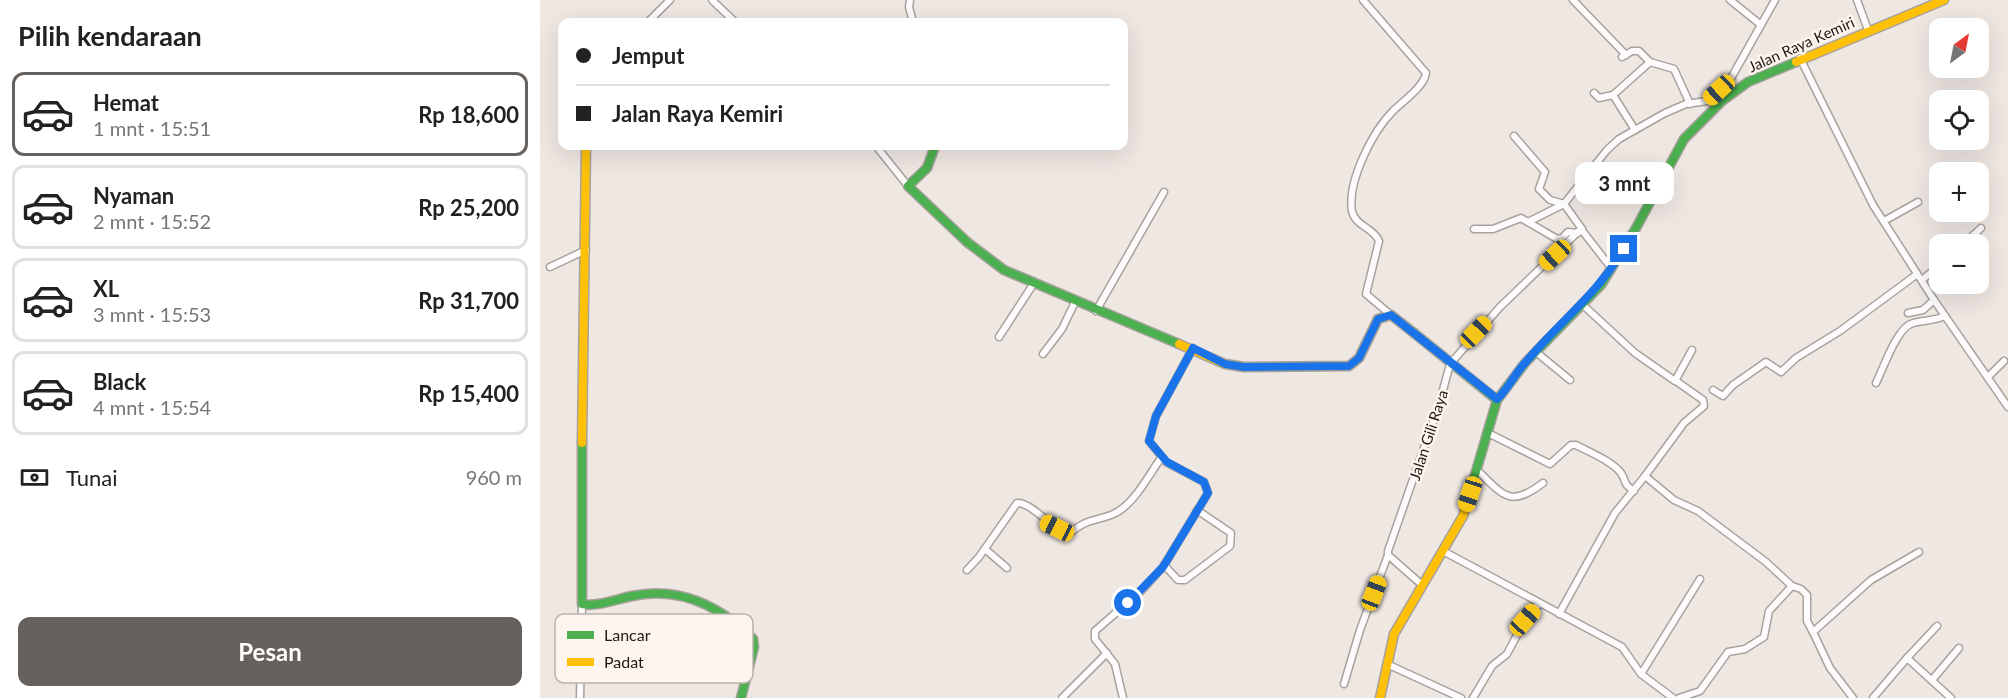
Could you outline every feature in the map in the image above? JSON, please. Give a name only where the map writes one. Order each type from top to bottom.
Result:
[{"type":"street","points":[[652,18],[670,0]]},
{"type":"street","points":[[712,0],[731,18]]},
{"type":"street","points":[[910,0],[912,18]]},
{"type":"street","points":[[1363,0],[1426,73],[1422,83],[1385,119],[1365,152],[1352,201],[1354,216],[1379,241],[1366,294],[1450,364],[1497,399]]},
{"type":"street","points":[[1573,0],[1624,56],[1639,51],[1650,62],[1674,69],[1690,104]]},
{"type":"street","points":[[1730,0],[1761,25]]},
{"type":"street","points":[[1527,222],[1564,204],[1606,150],[1635,130],[1658,116],[1690,104],[1707,101],[1734,83],[1774,0]]},
{"type":"street","points":[[1857,0],[1868,30]]},
{"type":"street","name":"Jalan Raya Kemiri","points":[[1380,698],[1394,634],[1420,584],[1443,551],[1463,516],[1497,399],[1536,352],[1583,305],[1612,269],[1679,145],[1734,83],[1944,0]]},
{"type":"street","points":[[1800,58],[1854,169],[1916,275],[1922,280],[1989,376],[2008,407]]},
{"type":"street","points":[[1594,93],[1599,98],[1613,94],[1650,62]]},
{"type":"street","points":[[1613,94],[1635,130]]},
{"type":"street","points":[[1514,136],[1545,172],[1540,186],[1541,192],[1550,200],[1564,204],[1580,231],[1612,269]]},
{"type":"street","points":[[582,614],[580,599],[586,150]]},
{"type":"street","points":[[879,150],[921,201],[986,258],[1004,270],[1076,300],[1096,311],[1193,348],[1225,364],[1244,367],[1349,366],[1359,358],[1378,319],[1391,315]]},
{"type":"street","points":[[908,186],[927,168],[934,150]]},
{"type":"street","points":[[1096,311],[1164,192]]},
{"type":"street","points":[[1884,221],[1918,202]]},
{"type":"street","points":[[1474,229],[1493,229],[1516,218],[1560,240],[1568,232],[1580,231]]},
{"type":"street","points":[[1975,234],[1981,228]]},
{"type":"street","name":"Jalan Gili Raya","points":[[1344,684],[1360,630],[1439,405],[1450,364],[1500,307],[1580,231]]},
{"type":"street","points":[[550,267],[586,250]]},
{"type":"street","points":[[1922,280],[1929,274]]},
{"type":"street","points":[[1713,390],[1723,396],[1735,384],[1766,362],[1781,372],[1796,358],[1840,331],[1916,275]]},
{"type":"street","points":[[999,337],[1034,283]]},
{"type":"street","points":[[1043,354],[1062,329],[1076,300]]},
{"type":"street","points":[[1908,313],[1923,310],[1934,300]]},
{"type":"street","points":[[1559,614],[1615,513],[1684,423],[1704,406],[1703,400],[1635,353],[1583,305]]},
{"type":"street","points":[[1876,382],[1895,341],[1905,328],[1910,324],[1931,322],[1946,316]]},
{"type":"street","points":[[1123,698],[1119,674],[1094,636],[1095,631],[1142,590],[1164,565],[1208,493],[1204,482],[1161,458],[1150,446],[1151,429],[1193,348]]},
{"type":"street","points":[[1676,381],[1692,350]]},
{"type":"street","points":[[1536,352],[1570,380]]},
{"type":"street","points":[[1989,376],[2004,361]]},
{"type":"street","points":[[1488,433],[1550,464],[1571,445],[1576,445],[1616,469],[1622,474],[1624,484],[1634,491]]},
{"type":"street","points":[[967,570],[1017,504],[1028,506],[1044,522],[1066,534],[1085,520],[1113,514],[1123,507],[1161,458]]},
{"type":"street","points":[[1477,470],[1498,490],[1516,498],[1525,496],[1543,483]]},
{"type":"street","points":[[1645,476],[1674,500],[1698,511],[1766,562],[1792,586],[1807,595],[1808,621],[1830,668],[1849,696]]},
{"type":"street","points":[[1164,565],[1178,580],[1185,580],[1230,546],[1231,533],[1197,510]]},
{"type":"street","points":[[985,549],[1007,568]]},
{"type":"street","points":[[1443,551],[1539,604],[1622,646],[1641,674],[1673,698]]},
{"type":"street","points":[[1813,632],[1871,580],[1919,552]]},
{"type":"street","points":[[1388,555],[1420,584]]},
{"type":"street","points":[[1641,674],[1700,579]]},
{"type":"street","points":[[1679,698],[1700,691],[1728,652],[1745,649],[1764,637],[1768,611],[1792,586]]},
{"type":"street","points":[[582,604],[655,592],[672,593],[715,609],[721,614]]},
{"type":"street","points":[[1473,698],[1492,666],[1507,654],[1525,620],[1539,604]]},
{"type":"street","points":[[1873,698],[1937,626]]},
{"type":"street","points":[[1932,680],[1959,648]]},
{"type":"street","points":[[1062,698],[1107,653]]},
{"type":"street","points":[[1907,658],[1951,698]]},
{"type":"street","points":[[1389,665],[1461,698]]},
{"type":"street","points":[[580,683],[580,698]]},
{"type":"street","points":[[741,698],[745,683]]},
{"type":"traffic: fast","points":[[1467,502],[1497,400],[1525,363],[1601,285],[1636,228],[1684,139],[1722,101],[1748,82],[1796,62]]},
{"type":"traffic: fast","points":[[934,150],[927,168],[908,186],[967,242],[1004,270],[1179,344]]},
{"type":"traffic: fast","points":[[1414,333],[1497,400]]},
{"type":"traffic: fast","points":[[582,443],[582,604],[600,604],[632,596],[666,594],[698,601],[722,614]]},
{"type":"traffic: fast","points":[[753,639],[753,651]]},
{"type":"traffic: fast","points":[[741,698],[745,683]]},
{"type":"traffic: slow","points":[[1796,62],[1944,0]]},
{"type":"traffic: slow","points":[[582,443],[586,150]]},
{"type":"traffic: slow","points":[[1179,344],[1225,364],[1244,367],[1349,366],[1359,358],[1378,319],[1391,315],[1414,333]]},
{"type":"traffic: slow","points":[[1380,698],[1394,634],[1463,516],[1467,502]]},
{"type":"route","points":[[1128,603],[1163,567],[1208,493],[1207,487],[1200,478],[1161,458],[1150,446],[1149,441],[1156,416],[1193,348],[1225,364],[1244,367],[1344,367],[1356,362],[1359,358],[1378,319],[1391,315],[1468,379],[1497,399],[1506,391],[1524,363],[1601,285],[1624,249]]}]
